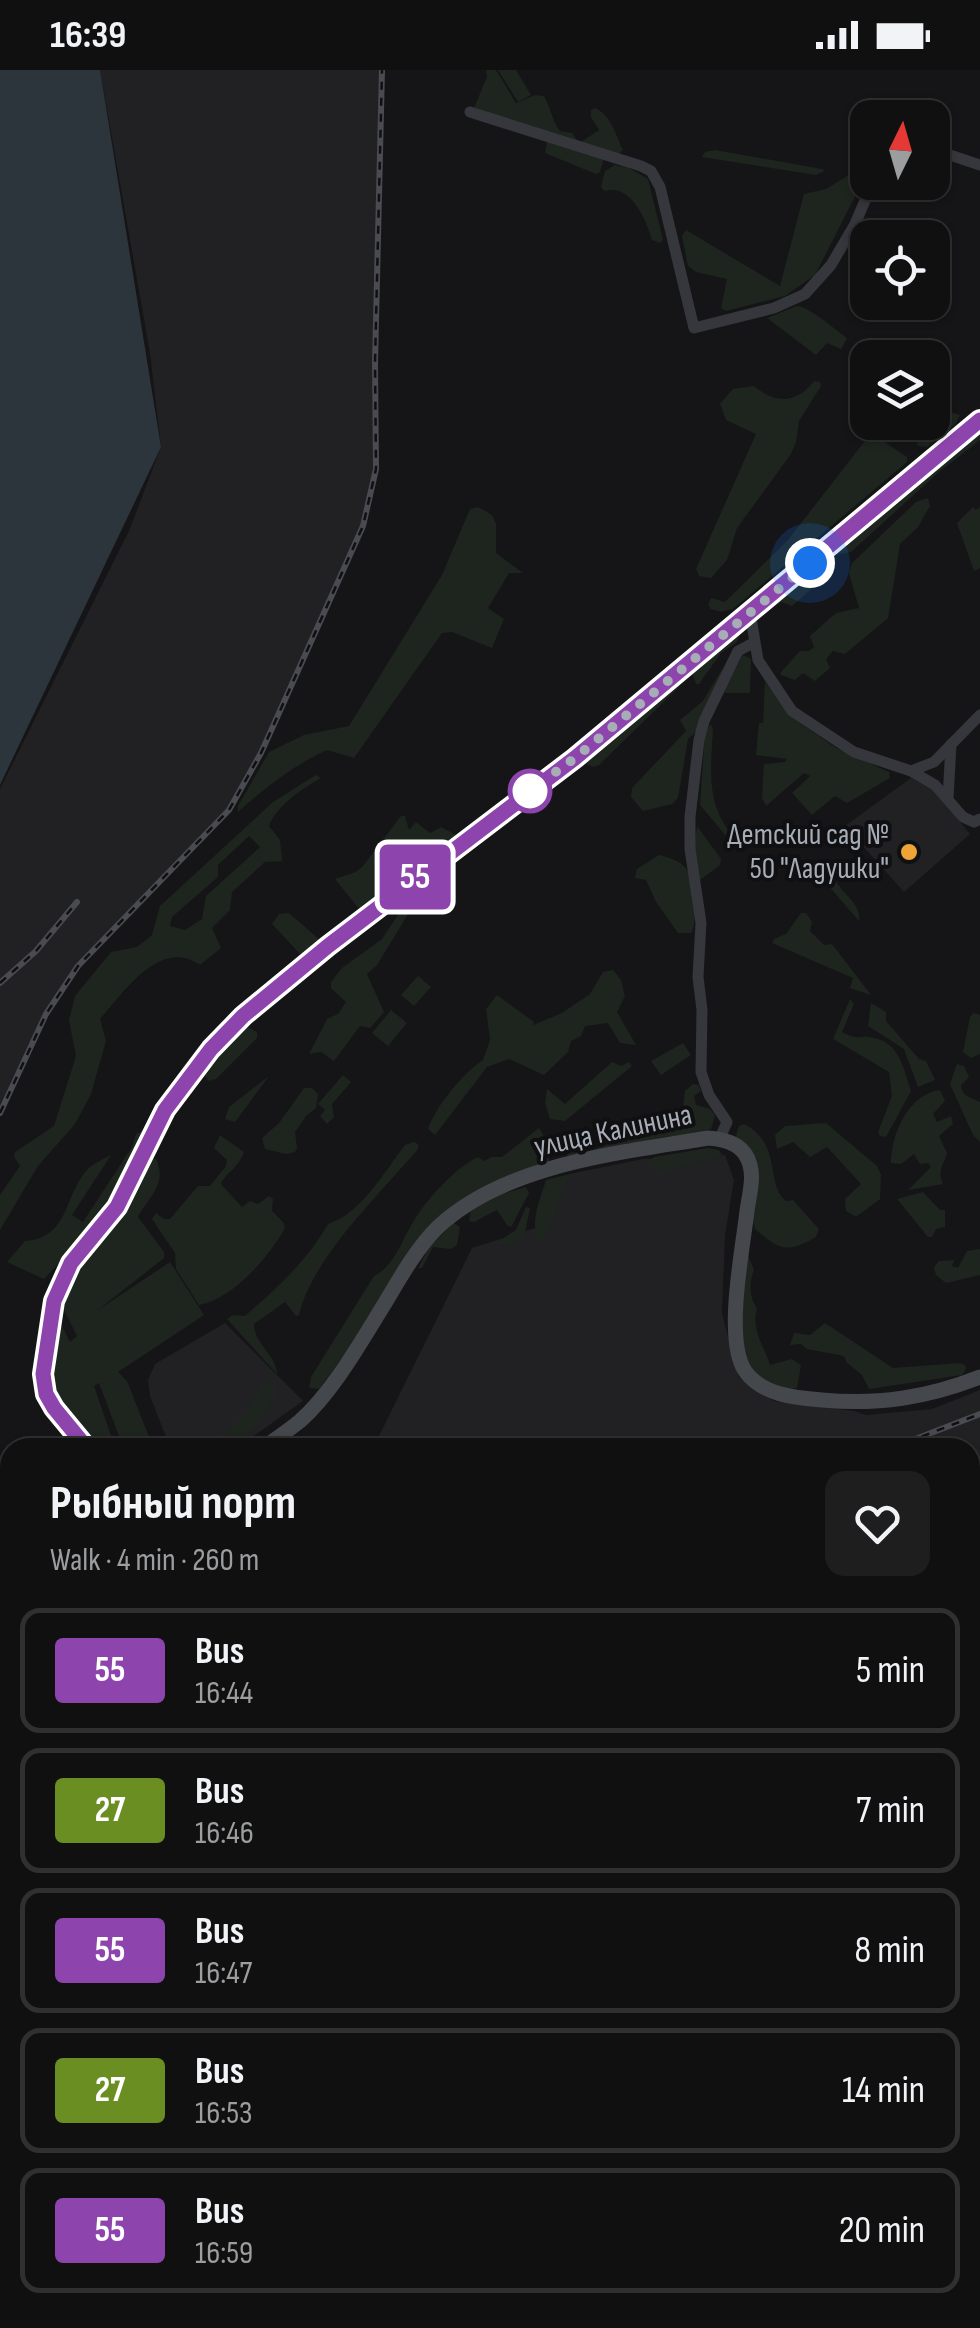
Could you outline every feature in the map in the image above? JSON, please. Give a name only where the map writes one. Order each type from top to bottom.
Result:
[{"type":"main road","points":[[79,1438],[46,1394],[43,1374],[54,1301],[71,1263],[117,1207],[165,1110],[204,1057],[243,1016],[359,920],[575,758],[980,420]]},
{"type":"main road","name":"улица Калинина","points":[[277,1438],[315,1405],[424,1242],[462,1207],[515,1180],[557,1167],[720,1138],[744,1151],[751,1172],[736,1302],[738,1349],[746,1373],[776,1393],[854,1403],[921,1396],[979,1377]]},
{"type":"street","points":[[470,112],[651,171],[660,187],[694,328],[789,303],[804,294],[832,264],[864,200]]},
{"type":"street","points":[[950,154],[980,165]]},
{"type":"street","points":[[750,612],[758,660],[792,711],[854,752],[911,771],[936,785],[963,818],[980,820]]},
{"type":"street","points":[[720,1138],[727,1122],[709,1095],[700,1072],[702,1010],[698,978],[702,923],[690,849],[690,817],[698,740],[704,720],[738,651],[755,642]]},
{"type":"street","points":[[911,771],[925,768],[980,715]]},
{"type":"street","points":[[948,799],[952,744]]},
{"type":"shaded area","points":[[0,70],[100,70],[161,447],[0,785]]},
{"type":"shaded area","points":[[100,70],[383,70],[376,469],[366,515],[261,753],[234,801],[78,966],[52,1003],[0,1113],[0,789],[129,531],[161,447],[150,353]]},
{"type":"shaded area","points":[[486,70],[496,70],[516,103],[535,95],[544,96],[560,131],[572,133],[577,140],[474,108],[487,77]]},
{"type":"shaded area","points":[[498,70],[516,70],[531,95],[518,102]]},
{"type":"shaded area","points":[[595,108],[612,126],[623,150],[619,154],[581,142],[599,130],[591,117]]},
{"type":"shaded area","points":[[547,141],[604,158],[600,172],[596,174],[545,153]]},
{"type":"shaded area","points":[[715,150],[825,171],[816,175],[702,157]]},
{"type":"shaded area","points":[[615,165],[648,179],[663,240],[660,243],[652,240],[630,198],[601,187],[605,171]]},
{"type":"shaded area","points":[[850,174],[850,200],[853,200],[815,275],[785,296],[726,311],[721,308],[727,279],[696,272],[688,266],[682,236],[686,230],[780,286],[804,194],[826,189]]},
{"type":"shaded area","points":[[797,306],[847,338],[841,349],[827,343],[816,355],[767,318]]},
{"type":"shaded area","points":[[814,381],[821,386],[799,421],[791,454],[737,528],[727,560],[711,578],[699,576],[696,569],[756,434],[726,420],[720,404],[733,389],[754,386],[769,396],[785,399],[800,394]]},
{"type":"shaded area","points":[[950,412],[960,415],[950,429]]},
{"type":"shaded area","points":[[976,429],[980,430],[980,440],[851,552],[834,555],[814,574],[818,583],[792,606],[781,602],[757,620],[755,613]]},
{"type":"shaded area","points":[[866,440],[882,440],[907,457],[907,462],[733,609],[711,609],[711,598],[725,602],[788,540]]},
{"type":"shaded area","points":[[918,440],[936,440],[927,447],[917,446]]},
{"type":"shaded area","points":[[928,498],[930,506],[918,527],[900,544],[888,618],[845,654],[833,651],[826,659],[830,668],[815,681],[803,673],[795,680],[781,675],[800,651],[814,647],[810,636],[836,613],[859,608],[849,573],[852,563],[916,502]]},
{"type":"shaded area","points":[[478,507],[492,515],[496,524],[496,553],[523,573],[509,573],[488,608],[504,619],[492,648],[452,632],[442,633],[354,758],[327,750],[280,778],[238,812],[269,752],[304,735],[349,726],[442,575],[470,509]]},
{"type":"shaded area","points":[[973,507],[980,507],[980,568],[974,571],[957,523]]},
{"type":"shaded area","points":[[742,629],[737,642],[721,653],[696,684],[690,668]]},
{"type":"shaded area","points":[[743,655],[751,659],[750,693],[724,692]]},
{"type":"shaded area","points":[[725,664],[696,732],[688,739],[678,798],[672,804],[643,811],[631,797],[632,788],[686,731],[680,720],[703,701]]},
{"type":"shaded area","points":[[685,675],[679,687],[599,765],[586,764],[583,758]]},
{"type":"shaded area","points":[[765,682],[797,721],[836,748],[889,772],[890,778],[847,803],[835,796],[812,815],[792,793],[810,776],[804,773],[766,806],[762,798],[764,764],[787,759],[756,755],[759,723],[763,723]]},
{"type":"shaded area","points":[[710,724],[714,799],[734,837],[732,843],[700,805],[705,733]]},
{"type":"shaded area","points":[[316,775],[321,778],[291,798],[273,818],[269,826],[280,840],[282,861],[265,862],[232,892],[230,910],[212,928],[221,948],[200,965],[185,958],[157,963],[144,971],[100,1019],[106,1041],[91,1094],[75,1124],[38,1166],[0,1230],[0,1195],[20,1166],[15,1152],[54,1126],[76,1056],[69,1020],[75,996],[111,952],[137,947],[152,935],[160,906],[273,802]],"holes":[[[249,836],[260,847],[206,896],[202,919],[185,930],[170,926],[172,917],[218,877],[218,865]]]},
{"type":"shaded area","name":"Детский сад № 50 \"Ладушки\"","points":[[911,778],[934,790],[970,834],[904,892],[845,826]]},
{"type":"shaded area","points":[[401,816],[405,816],[409,830],[416,822],[430,833],[441,827],[456,835],[417,865],[407,879],[360,910],[335,879],[363,866]]},
{"type":"shaded area","points":[[697,826],[721,859],[720,865],[700,880],[694,849]]},
{"type":"shaded area","points":[[659,855],[678,862],[690,875],[695,911],[691,933],[678,933],[646,880],[635,878],[637,869]]},
{"type":"shaded area","points":[[825,870],[832,873],[857,908],[859,921],[820,876]]},
{"type":"shaded area","points":[[417,886],[422,886],[419,896],[377,965],[367,974],[384,1012],[370,1028],[360,1026],[334,1061],[321,1052],[309,1054],[327,1019],[338,1014],[346,1002],[331,988],[331,982],[342,968],[382,939]]},
{"type":"shaded area","points":[[289,913],[320,940],[302,956],[272,924],[279,914]]},
{"type":"shaded area","points":[[801,913],[806,913],[812,922],[810,931],[824,945],[832,944],[871,995],[850,988],[853,978],[772,943],[786,934]]},
{"type":"shaded area","points":[[613,970],[621,980],[625,996],[617,1012],[636,1045],[620,1043],[608,1023],[585,1026],[581,1036],[571,1041],[568,1052],[544,1075],[509,1059],[487,1067],[435,1135],[428,1129],[451,1091],[483,1060],[490,1040],[486,1009],[497,995],[533,1025],[562,1013],[590,994],[603,972]]},
{"type":"shaded area","points":[[418,976],[431,987],[414,1006],[401,995]]},
{"type":"shaded area","points":[[850,999],[854,1004],[842,1032],[890,1045],[900,1059],[911,1091],[886,1137],[878,1132],[892,1096],[889,1072],[833,1039]]},
{"type":"shaded area","points":[[871,1003],[886,1012],[886,1021],[919,1059],[926,1061],[935,1080],[918,1087],[904,1049],[868,1026]]},
{"type":"shaded area","points":[[391,1010],[407,1023],[388,1046],[372,1033]]},
{"type":"shaded area","points":[[974,1013],[980,1015],[980,1054],[971,1058],[963,1052]]},
{"type":"shaded area","points":[[248,1027],[257,1032],[257,1038],[216,1079],[208,1081],[204,1074],[215,1057]]},
{"type":"shaded area","points":[[683,1043],[691,1055],[661,1075],[651,1061]]},
{"type":"shaded area","points":[[612,1062],[621,1066],[629,1062],[632,1066],[565,1121],[550,1119],[545,1103],[547,1089],[565,1104]]},
{"type":"shaded area","points":[[957,1064],[964,1066],[969,1077],[961,1085],[963,1092],[980,1102],[980,1142],[973,1135],[950,1084]]},
{"type":"shaded area","points":[[343,1075],[351,1082],[332,1104],[334,1117],[327,1124],[320,1116],[325,1110],[318,1104]]},
{"type":"shaded area","points":[[269,1076],[235,1122],[225,1119],[229,1107]]},
{"type":"shaded area","points":[[693,1084],[699,1085],[701,1091],[694,1096],[696,1105],[715,1115],[711,1129],[569,1159],[567,1155],[575,1142],[582,1154],[608,1144],[605,1129],[623,1133],[626,1140],[663,1131],[663,1124],[682,1117],[685,1091]]},
{"type":"shaded area","points":[[304,1088],[312,1088],[318,1094],[316,1108],[295,1132],[295,1152],[265,1149],[262,1138],[279,1123]]},
{"type":"shaded area","points":[[940,1090],[945,1101],[933,1114],[937,1122],[951,1116],[953,1124],[939,1136],[947,1153],[941,1172],[943,1184],[908,1190],[931,1167],[928,1163],[920,1164],[914,1154],[901,1164],[891,1163],[894,1140],[910,1107]]},
{"type":"shaded area","points":[[826,1123],[877,1166],[881,1175],[880,1199],[856,1217],[846,1211],[845,1199],[861,1184],[827,1147],[810,1157],[793,1142],[777,1149],[775,1135],[785,1126]]},
{"type":"shaded area","points":[[744,1124],[764,1142],[780,1194],[786,1201],[793,1200],[819,1229],[816,1237],[784,1247],[755,1229],[736,1136],[739,1126]]},
{"type":"shaded area","points":[[539,1128],[550,1147],[548,1164],[460,1201],[319,1389],[309,1388],[311,1377],[374,1276],[393,1258],[435,1193],[469,1162],[478,1157],[484,1161],[502,1157]]},
{"type":"shaded area","points":[[140,1132],[144,1134],[112,1201],[96,1224],[44,1279],[7,1262],[25,1241],[51,1232],[65,1213],[81,1178],[92,1165],[111,1155],[72,1215],[83,1222]]},
{"type":"shaded area","points":[[220,1135],[244,1152],[221,1184],[242,1207],[250,1201],[258,1204],[269,1196],[273,1199],[272,1211],[285,1228],[270,1251],[237,1286],[199,1305],[176,1269],[175,1253],[152,1219],[156,1213],[170,1219],[198,1186],[210,1186],[226,1166],[227,1160],[214,1148]]},
{"type":"shaded area","points":[[414,1142],[418,1149],[318,1271],[299,1315],[285,1302],[254,1324],[277,1374],[227,1319],[245,1316],[280,1284],[328,1224],[362,1201],[405,1145]]},
{"type":"shaded area","points":[[708,1148],[719,1150],[722,1155],[663,1173],[649,1161],[654,1157]]},
{"type":"shaded area","points":[[725,1155],[734,1180],[725,1235],[722,1313],[738,1376],[774,1401],[866,1415],[932,1409],[980,1390],[980,1438],[378,1438],[472,1248],[551,1223],[569,1174],[643,1159]]},
{"type":"shaded area","points":[[149,1159],[156,1159],[158,1183],[138,1217],[164,1252],[164,1258],[98,1310],[170,1262],[204,1315],[118,1372],[127,1381],[149,1438],[119,1436],[99,1383],[94,1386],[112,1438],[88,1438],[61,1404],[52,1380],[57,1324],[70,1342],[77,1336],[60,1302],[67,1282]]},
{"type":"shaded area","points":[[570,1174],[545,1239],[539,1241],[535,1218],[546,1180]]},
{"type":"shaded area","points":[[526,1187],[529,1193],[511,1227],[497,1210],[469,1221],[471,1210]]},
{"type":"shaded area","points":[[923,1192],[940,1210],[945,1210],[945,1227],[936,1229],[932,1237],[897,1199]]},
{"type":"shaded area","points":[[526,1207],[530,1208],[524,1237],[506,1245],[494,1244],[516,1230]]},
{"type":"shaded area","points":[[454,1223],[460,1227],[457,1245],[451,1249],[433,1247],[422,1268],[418,1268],[429,1247]]},
{"type":"shaded area","points":[[980,1249],[980,1275],[946,1283],[936,1275],[934,1267],[939,1261],[954,1260],[952,1266],[958,1268],[967,1251]]},
{"type":"shaded area","points":[[748,1255],[754,1270],[751,1290],[759,1338],[770,1365],[792,1359],[801,1365],[797,1388],[774,1387],[758,1378],[748,1362],[742,1318]]},
{"type":"shaded area","points":[[225,1323],[303,1401],[251,1438],[166,1438],[150,1396],[148,1380],[155,1364]]},
{"type":"shaded area","points":[[825,1323],[893,1368],[959,1363],[966,1369],[962,1375],[869,1389],[844,1356],[807,1349],[801,1344],[790,1345],[794,1333],[810,1335]]},
{"type":"shaded area","points":[[265,1383],[273,1384],[277,1392],[262,1417],[240,1438],[214,1438],[247,1410]]},
{"type":"railway","points":[[0,1113],[46,1014],[78,966],[229,810],[261,753],[363,526],[376,469],[382,70]]},
{"type":"railway","points":[[0,983],[36,951],[77,902]]},
{"type":"railway","points":[[918,1438],[980,1414]]},
{"type":"bus line","name":"55","points":[[79,1438],[46,1394],[43,1374],[54,1301],[71,1263],[117,1207],[165,1110],[211,1049],[243,1016],[328,946],[575,758],[980,420]]},
{"type":"place","name":"Детский сад № 50 \"Ладушки\"","points":[[909,852]]},
{"type":"route","points":[[530,791],[521,797],[575,758],[810,563]]}]
